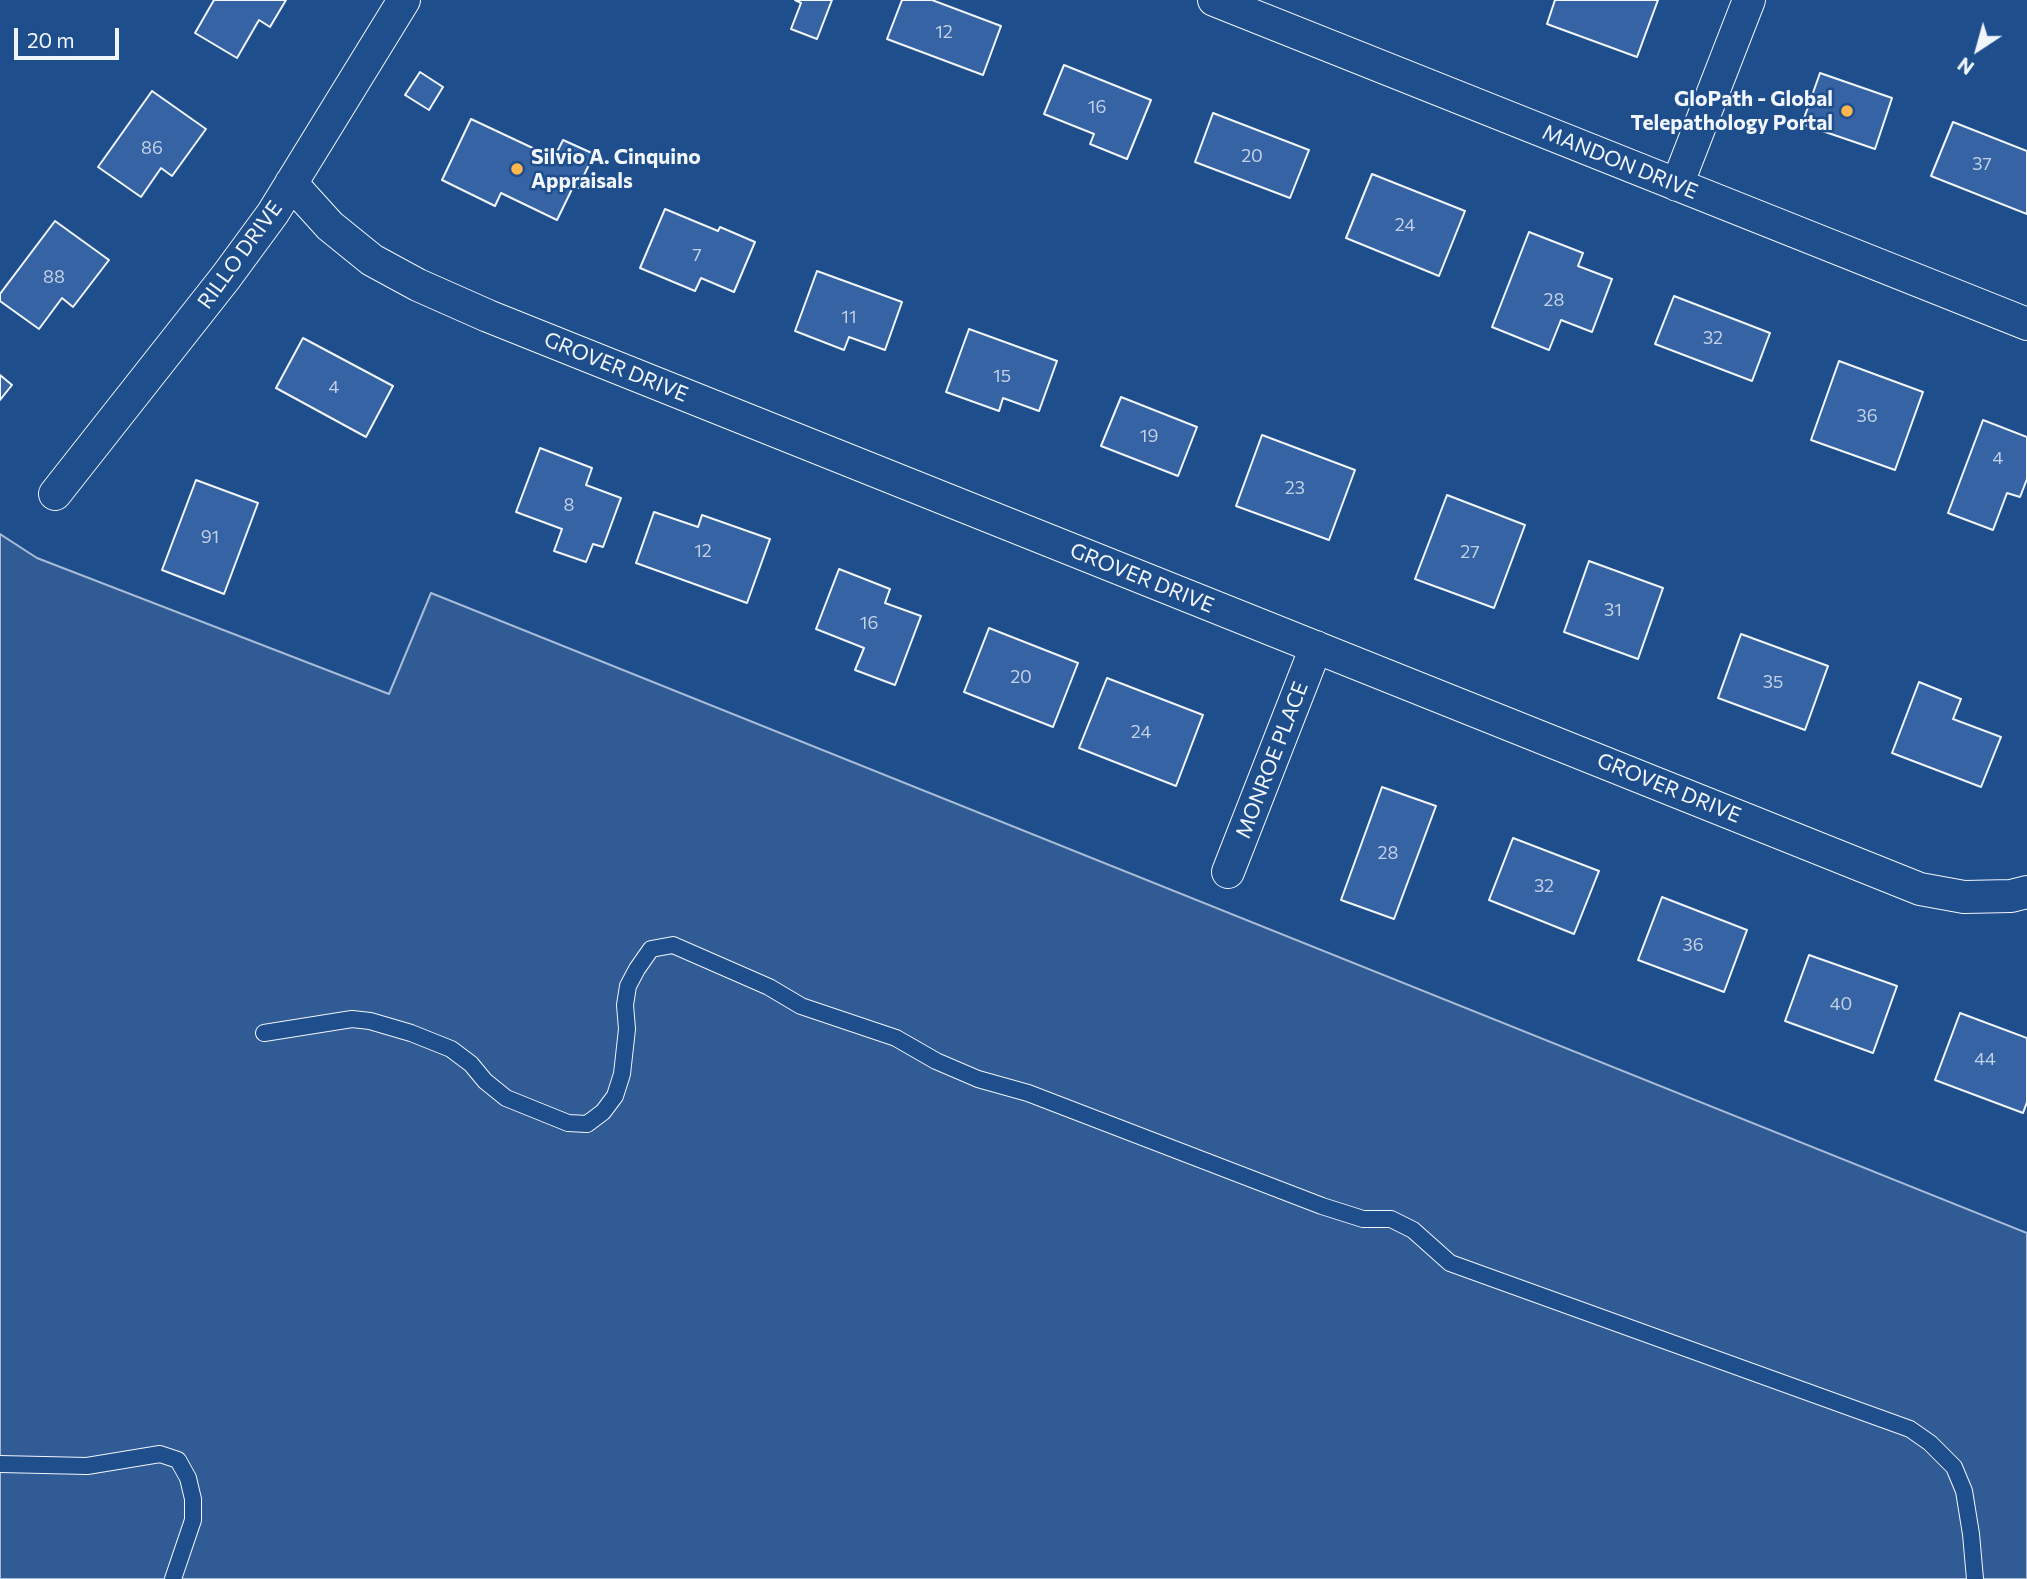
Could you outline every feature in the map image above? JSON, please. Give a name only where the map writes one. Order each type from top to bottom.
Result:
[{"type":"street","name":"RILLO DRIVE","points":[[55,494],[273,213],[404,0]]},
{"type":"street","name":"MANDON DRIVE","points":[[1214,0],[2027,324]]},
{"type":"street","points":[[1677,185],[1749,0]]},
{"type":"street","name":"GROVER DRIVE","points":[[291,183],[330,226],[372,260],[418,285],[501,321],[1920,889],[1965,897],[2011,896],[2027,892]]},
{"type":"street","name":"MONROE PLACE","points":[[1228,872],[1316,647]]},
{"type":"lane","points":[[264,1033],[352,1019],[370,1021],[451,1049],[471,1064],[485,1082],[506,1098],[568,1123],[587,1124],[603,1112],[615,1096],[622,1074],[627,1029],[625,1005],[632,978],[651,949],[673,946],[769,987],[801,1006],[896,1038],[978,1079],[1028,1093],[1332,1209],[1363,1219],[1391,1219],[1413,1230],[1450,1263],[1910,1429],[1930,1443],[1954,1467],[1964,1491],[1975,1579]]},
{"type":"lane","points":[[0,1464],[87,1466],[160,1454],[178,1460],[188,1478],[193,1499],[193,1520],[173,1579]]},
{"type":"shaded area","points":[[0,534],[37,558],[389,694],[431,593],[2027,1233],[2027,1579],[0,1579]]},
{"type":"building","points":[[214,0],[286,0],[270,27],[259,20],[237,58],[195,33]]},
{"type":"building","points":[[795,0],[832,0],[817,39],[791,29],[801,3]]},
{"type":"building","points":[[902,0],[932,0],[1001,26],[983,75],[887,39]]},
{"type":"building","points":[[1555,0],[1658,0],[1637,57],[1547,24]]},
{"type":"building","points":[[1064,65],[1151,100],[1127,159],[1090,144],[1094,134],[1044,114]]},
{"type":"building","points":[[420,72],[443,87],[429,110],[405,95]]},
{"type":"building","name":"GloPath - Global Telepathology Portal","points":[[1820,73],[1892,98],[1875,149],[1802,124]]},
{"type":"building","points":[[152,91],[206,129],[172,176],[161,168],[141,197],[98,167]]},
{"type":"building","points":[[1213,113],[1309,150],[1290,198],[1195,162]]},
{"type":"building","name":"Silvio A. Cinquino Appraisals","points":[[471,119],[554,158],[563,140],[594,154],[578,188],[574,185],[557,220],[501,193],[495,206],[442,180]]},
{"type":"building","points":[[1953,122],[2027,151],[2027,214],[1931,176]]},
{"type":"building","points":[[1372,174],[1465,211],[1439,276],[1346,238]]},
{"type":"building","points":[[665,209],[718,231],[720,227],[755,242],[734,292],[701,278],[695,291],[640,268]]},
{"type":"building","points":[[55,221],[109,260],[73,307],[62,298],[39,329],[0,301],[0,294]]},
{"type":"building","points":[[1529,232],[1583,253],[1578,266],[1612,279],[1592,332],[1561,320],[1549,350],[1492,327]]},
{"type":"building","points":[[817,271],[902,302],[885,350],[849,337],[844,350],[795,331]]},
{"type":"building","points":[[1674,296],[1770,333],[1752,381],[1655,344]]},
{"type":"building","points":[[969,329],[1057,361],[1039,411],[1003,398],[999,411],[946,392]]},
{"type":"building","points":[[303,338],[393,386],[366,437],[276,388]]},
{"type":"building","points":[[1839,361],[1923,392],[1895,470],[1811,440]]},
{"type":"building","points":[[0,375],[12,385],[0,400]]},
{"type":"building","points":[[1121,397],[1197,427],[1178,476],[1101,446]]},
{"type":"building","points":[[1983,420],[2027,437],[2027,479],[2020,497],[2007,493],[1993,530],[1948,513]]},
{"type":"building","points":[[1262,435],[1355,470],[1329,540],[1236,506]]},
{"type":"building","points":[[540,448],[592,468],[586,485],[621,498],[603,547],[593,544],[586,562],[554,551],[562,529],[516,512]]},
{"type":"building","points":[[196,480],[258,503],[224,594],[162,570]]},
{"type":"building","points":[[1447,495],[1525,525],[1494,608],[1415,579]]},
{"type":"building","points":[[654,512],[698,527],[702,515],[770,539],[747,603],[636,563]]},
{"type":"building","points":[[1589,561],[1663,588],[1638,659],[1564,632]]},
{"type":"building","points":[[839,569],[890,589],[885,603],[921,616],[895,685],[855,670],[864,648],[816,629]]},
{"type":"building","points":[[989,628],[1078,663],[1053,727],[964,692]]},
{"type":"building","points":[[1741,634],[1828,666],[1805,730],[1718,698]]},
{"type":"building","points":[[1107,678],[1203,715],[1176,786],[1079,748]]},
{"type":"building","points":[[1919,682],[1961,699],[1953,719],[2001,737],[1981,787],[1892,753]]},
{"type":"building","points":[[1382,787],[1436,806],[1394,919],[1341,900]]},
{"type":"building","points":[[1513,838],[1599,871],[1574,934],[1489,900]]},
{"type":"building","points":[[1662,897],[1747,930],[1724,992],[1638,960]]},
{"type":"building","points":[[1809,955],[1897,986],[1873,1053],[1785,1021]]},
{"type":"building","points":[[1960,1013],[2027,1038],[2027,1102],[2023,1113],[1935,1080]]},
{"type":"place","name":"GloPath - Global Telepathology Portal","points":[[1847,111]]},
{"type":"place","name":"Silvio A. Cinquino Appraisals","points":[[517,169]]}]
